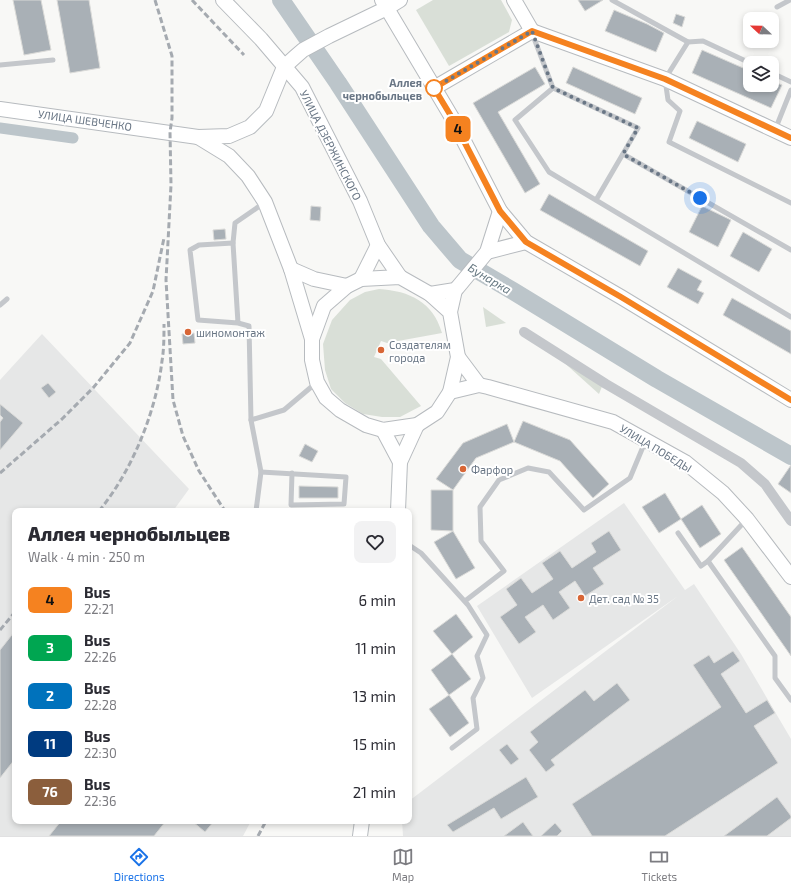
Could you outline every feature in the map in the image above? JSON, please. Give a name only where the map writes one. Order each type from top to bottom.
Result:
[{"type":"main road","name":"УЛИЦА ДЗЕРЖИНСКОГО","points":[[223,0],[261,39],[302,87],[360,201],[378,245],[400,277]]},
{"type":"main road","points":[[198,137],[228,136],[250,127],[266,111],[284,67],[303,50],[385,4],[400,0]]},
{"type":"main road","points":[[514,0],[532,31],[665,79],[791,138]]},
{"type":"main road","points":[[385,4],[451,116],[500,211],[526,242],[614,293],[791,400]]},
{"type":"main road","points":[[434,88],[532,31]]},
{"type":"main road","name":"УЛИЦА ШЕВЧЕНКО","points":[[0,109],[198,137]]},
{"type":"main road","points":[[198,137],[229,156],[248,176],[266,202],[291,269],[312,339],[312,360],[317,382],[326,398],[340,410],[366,425],[383,430],[418,425],[437,412],[450,392],[458,357],[450,312],[455,290],[485,254],[500,211]]},
{"type":"main road","points":[[485,254],[526,242]]},
{"type":"main road","points":[[361,280],[378,245]]},
{"type":"main road","points":[[291,269],[314,279],[348,286]]},
{"type":"main road","points":[[312,339],[324,306],[348,286],[361,280],[400,277],[430,294],[450,312]]},
{"type":"main road","points":[[430,294],[455,290]]},
{"type":"main road","points":[[450,392],[479,385],[458,357]]},
{"type":"main road","name":"УЛИЦА ПОБЕДЫ","points":[[479,385],[612,422],[685,462],[723,494],[747,518],[791,577]]},
{"type":"main road","points":[[398,508],[400,462],[418,425]]},
{"type":"main road","points":[[383,430],[400,462]]},
{"type":"main road","points":[[360,836],[362,824]]},
{"type":"street","points":[[524,332],[606,384],[740,463],[765,484],[791,521]]},
{"type":"lane","points":[[612,0],[688,42],[704,41],[743,60]]},
{"type":"lane","points":[[777,7],[790,0]]},
{"type":"lane","points":[[532,31],[553,88],[638,128],[596,200]]},
{"type":"lane","points":[[688,42],[665,79],[668,100],[680,111],[669,142],[791,203]]},
{"type":"lane","points":[[0,65],[53,60]]},
{"type":"lane","points":[[779,76],[791,82]]},
{"type":"lane","points":[[553,88],[515,120],[549,172],[791,317]]},
{"type":"lane","points":[[774,130],[791,90]]},
{"type":"lane","points":[[623,154],[791,250]]},
{"type":"lane","points":[[238,323],[233,243],[235,223],[266,202]]},
{"type":"lane","points":[[233,243],[199,245],[190,250],[198,320],[238,323],[249,326],[251,420],[261,472],[256,508]]},
{"type":"lane","points":[[0,304],[7,298]]},
{"type":"lane","points":[[251,420],[284,410],[317,382]]},
{"type":"lane","points":[[465,601],[504,571],[481,541],[480,507],[499,480],[528,468],[548,472],[584,510],[630,478],[646,440]]},
{"type":"lane","points":[[261,472],[346,477],[344,504],[291,505],[292,474]]},
{"type":"lane","points":[[678,533],[701,566],[747,518]]},
{"type":"lane","points":[[412,547],[421,553],[465,601],[487,635],[477,656],[483,678],[473,698],[477,729],[452,748]]},
{"type":"lane","points":[[708,560],[775,656],[775,678],[791,700]]},
{"type":"shaded area","points":[[433,0],[501,0],[512,20],[509,32],[449,66],[416,10]]},
{"type":"shaded area","points":[[379,289],[401,292],[419,300],[433,313],[442,333],[387,343],[381,341],[374,357],[381,359],[421,406],[400,417],[382,417],[363,414],[345,403],[331,389],[325,370],[323,344],[332,320],[350,300],[365,292]]},
{"type":"shaded area","points":[[483,307],[506,323],[486,327]]},
{"type":"shaded area","points":[[42,334],[189,489],[175,508],[12,508],[12,824],[249,824],[243,836],[0,836],[0,380]]},
{"type":"shaded area","points":[[559,358],[603,384],[599,394]]},
{"type":"shaded area","points":[[624,503],[685,590],[694,584],[741,654],[791,739],[791,836],[403,836],[402,824],[412,824],[412,799],[678,596],[532,698],[477,606]]},
{"type":"building","points":[[13,0],[41,0],[51,50],[24,55]]},
{"type":"building","points":[[57,0],[89,0],[100,68],[70,73]]},
{"type":"building","points":[[578,0],[603,0],[585,11]]},
{"type":"building","points":[[614,10],[664,33],[656,52],[605,31]]},
{"type":"building","points":[[676,14],[685,17],[682,27],[673,23]]},
{"type":"building","points":[[702,50],[743,68],[743,92],[779,92],[771,108],[692,73]]},
{"type":"building","points":[[535,67],[545,84],[498,112],[540,184],[525,193],[473,103]]},
{"type":"building","points":[[573,67],[642,98],[635,114],[566,83]]},
{"type":"building","points":[[779,84],[782,85],[779,91]]},
{"type":"building","points":[[697,121],[746,144],[738,162],[689,138]]},
{"type":"building","points":[[549,194],[648,251],[640,266],[540,210]]},
{"type":"building","points":[[311,206],[321,207],[320,221],[310,220]]},
{"type":"building","points":[[702,206],[731,220],[718,247],[689,232]]},
{"type":"building","points":[[225,229],[226,239],[214,240],[213,230]]},
{"type":"building","points":[[743,232],[772,249],[759,272],[730,256]]},
{"type":"building","points":[[678,268],[702,281],[697,290],[704,293],[698,304],[667,287]]},
{"type":"building","points":[[732,298],[791,331],[791,354],[723,315]]},
{"type":"building","points":[[194,333],[195,343],[183,344],[182,334]]},
{"type":"building","points":[[48,383],[56,392],[49,398],[41,388]]},
{"type":"building","points":[[0,404],[23,423],[0,450],[0,422],[3,418],[0,415]]},
{"type":"building","points":[[523,421],[570,440],[609,484],[593,498],[560,461],[514,442]]},
{"type":"building","points":[[507,424],[514,442],[476,458],[453,490],[436,479],[463,443]]},
{"type":"building","points":[[305,444],[318,451],[312,462],[299,456]]},
{"type":"building","points":[[791,465],[791,493],[778,484]]},
{"type":"building","points":[[299,486],[338,487],[338,498],[299,498]]},
{"type":"building","points":[[431,490],[453,490],[453,531],[431,530]]},
{"type":"building","points":[[665,493],[681,519],[659,533],[642,507]]},
{"type":"building","points":[[702,505],[721,534],[700,548],[681,519]]},
{"type":"building","points":[[453,531],[475,568],[456,579],[434,542]]},
{"type":"building","points":[[609,531],[621,550],[593,568],[604,584],[585,596],[575,581],[559,592],[570,608],[553,620],[543,605],[525,617],[536,632],[519,644],[500,617],[517,605],[506,589],[521,578],[532,593],[553,579],[542,563],[560,551],[572,568],[596,552],[591,543]]},
{"type":"building","points":[[742,547],[791,617],[791,656],[724,560]]},
{"type":"building","points":[[456,614],[473,637],[452,654],[433,631]]},
{"type":"building","points":[[12,635],[12,763],[0,778],[0,650]]},
{"type":"building","points":[[733,651],[740,661],[721,674],[746,713],[767,700],[775,713],[754,726],[778,763],[665,836],[592,836],[572,804],[721,707],[693,665],[709,655],[714,663]]},
{"type":"building","points":[[452,654],[471,679],[449,695],[431,670]]},
{"type":"building","points":[[617,683],[630,700],[551,760],[555,765],[546,772],[529,750],[538,742],[530,732],[585,690],[594,701]]},
{"type":"building","points":[[449,695],[469,723],[450,737],[429,709]]},
{"type":"building","points":[[507,744],[519,759],[511,765],[499,750]]},
{"type":"building","points":[[526,777],[538,797],[501,819],[494,808],[453,832],[447,825]]},
{"type":"building","points":[[777,797],[791,818],[767,836],[724,836]]},
{"type":"building","points":[[523,822],[533,836],[504,836]]},
{"type":"building","points":[[555,823],[562,831],[557,836],[541,836]]},
{"type":"building","points":[[59,824],[164,824],[154,836],[49,836]]},
{"type":"building","points":[[196,824],[212,824],[205,832]]},
{"type":"waterway","name":"Бунарка","points":[[281,0],[338,83],[431,226],[460,260],[657,379],[791,456]]},
{"type":"waterway","points":[[0,128],[73,138]]},
{"type":"railway","points":[[155,0],[172,56],[172,118],[170,132],[171,185],[166,280],[173,400],[183,436],[199,471],[223,508]]},
{"type":"railway","points":[[192,0],[244,55]]},
{"type":"railway","points":[[0,473],[62,419],[93,388],[130,343],[153,291],[164,238]]},
{"type":"railway","points":[[101,508],[122,478],[141,440],[148,420],[159,380],[163,352],[164,324]]},
{"type":"railway","points":[[0,630],[12,616]]},
{"type":"railway","points":[[258,836],[264,824]]},
{"type":"bus line","name":"4","points":[[791,138],[665,79],[532,31],[434,88],[451,116],[500,211],[526,242],[621,297],[791,400]]},
{"type":"place","name":"Аллея чернобыльцев","points":[[434,88]]},
{"type":"place","name":"шиномонтаж","points":[[188,332]]},
{"type":"place","name":"Создателям города","points":[[381,350]]},
{"type":"place","name":"Фарфор","points":[[463,469]]},
{"type":"place","name":"Дет. сад № 35","points":[[581,598]]},
{"type":"route","points":[[434,88],[532,31],[553,88],[638,128],[623,154],[700,198]]}]
